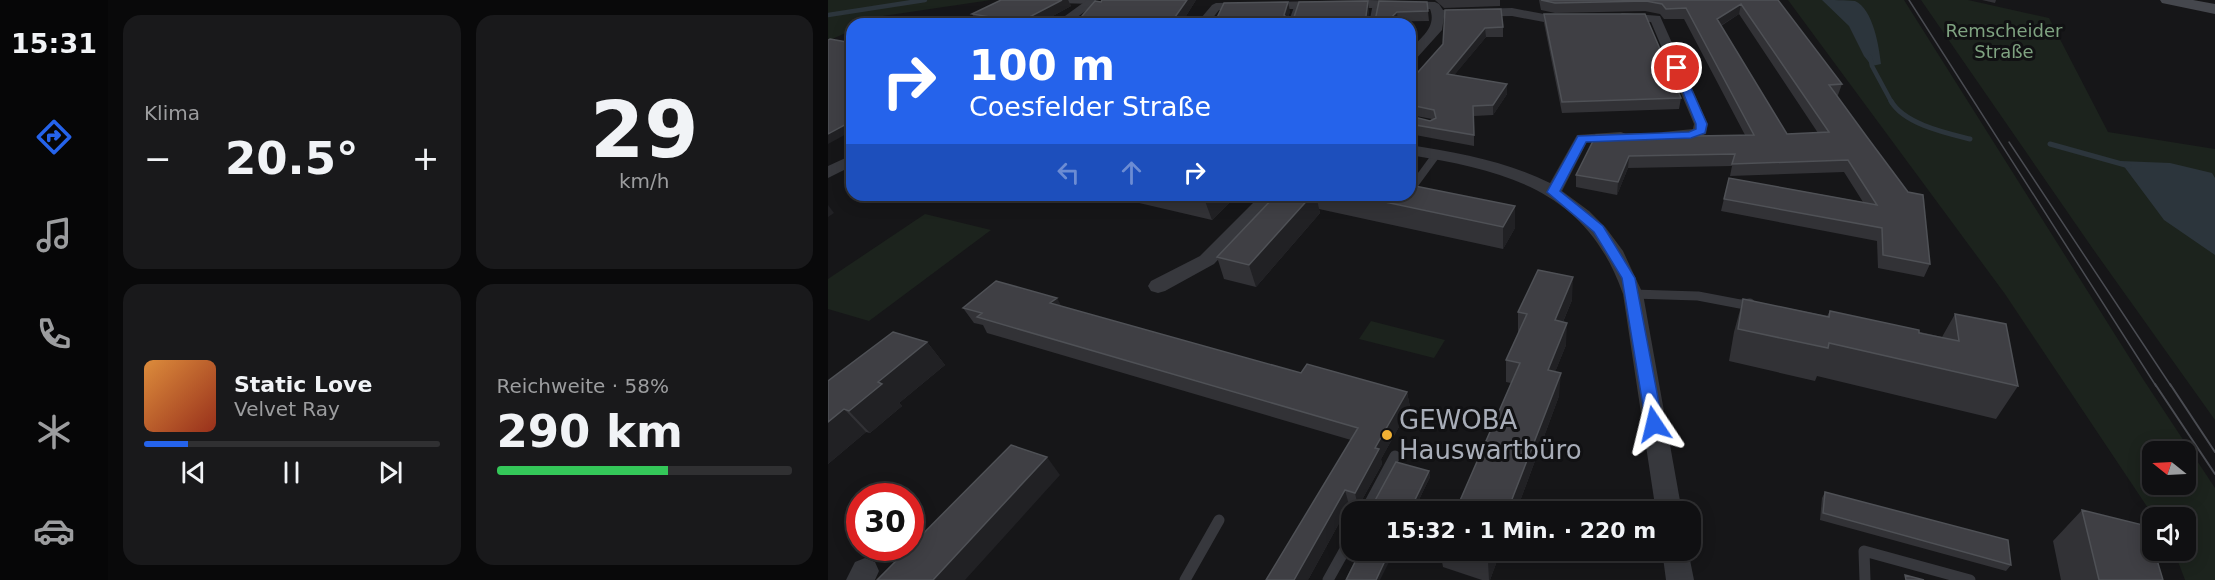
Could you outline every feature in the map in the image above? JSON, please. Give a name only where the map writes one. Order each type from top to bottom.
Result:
[{"type":"main road","points":[[2168,0],[2215,9]]},
{"type":"street","points":[[1069,18],[1093,2]]},
{"type":"street","points":[[1207,18],[1216,7],[1420,3],[1435,6],[1438,14],[1436,30],[1416,51]]},
{"type":"street","points":[[1438,14],[1512,12],[1554,20],[1586,18]]},
{"type":"street","points":[[1607,18],[1656,19],[1701,124],[1701,131],[1691,135],[1658,136]]},
{"type":"street","points":[[1553,192],[1582,138],[1636,137]]},
{"type":"street","points":[[1416,151],[1501,168],[1537,182],[1599,229],[1628,278],[1633,294],[1667,501]]},
{"type":"street","points":[[828,173],[846,163]]},
{"type":"street","points":[[1158,286],[1207,260],[1265,201]]},
{"type":"street","points":[[1677,561],[1680,580]]},
{"type":"lane","points":[[1057,0],[1093,2]]},
{"type":"lane","points":[[1373,18],[1376,4]]},
{"type":"lane","points":[[1293,18],[1298,5]]},
{"type":"lane","points":[[1416,182],[1436,155]]},
{"type":"lane","points":[[1633,294],[1698,296],[1740,304],[1750,303]]},
{"type":"lane","points":[[1371,501],[1395,456]]},
{"type":"lane","points":[[1185,580],[1219,520]]},
{"type":"lane","points":[[1864,580],[1864,551],[1970,580]]},
{"type":"lane","points":[[1328,580],[1341,557]]},
{"type":"green space","points":[[828,0],[991,0],[879,18],[846,18],[846,33],[828,41]]},
{"type":"green space","points":[[1788,0],[1904,0],[2184,441],[2142,441],[2142,495],[2196,495],[2196,459],[2215,488],[2215,580],[2185,580],[2178,561],[2196,561],[2196,507],[2147,507],[2005,294]]},
{"type":"green space","name":"Remscheider Straße","points":[[1921,0],[1968,0],[2049,18],[2108,132],[2215,149],[2215,420],[2093,249]]},
{"type":"green space","points":[[925,214],[991,230],[869,321],[828,309],[828,279]]},
{"type":"green space","points":[[1371,321],[1445,340],[1434,358],[1359,339]]},
{"type":"shaded area","points":[[1822,0],[1855,1],[1861,5],[1871,20],[1881,64],[1872,66],[1864,56],[1849,26]]},
{"type":"shaded area","points":[[2120,161],[2170,163],[2212,173],[2215,178],[2215,255],[2164,220]]},
{"type":"building","points":[[1001,0],[1062,0],[1028,18],[996,18],[972,14]]},
{"type":"building","points":[[1102,0],[1187,0],[1175,17],[1080,18],[1095,1],[1101,2]]},
{"type":"building","points":[[1541,0],[1778,0],[1842,84],[1829,85],[1867,137],[1908,192],[1923,195],[1930,264],[1883,255],[1882,228],[1724,199],[1729,178],[1877,205],[1848,160],[1732,164],[1735,154],[1629,156],[1618,182],[1576,175],[1596,135],[1694,133],[1695,136],[1754,135],[1686,8],[1666,9],[1662,4],[1646,1],[1555,3]],"holes":[[[1741,4],[1829,132],[1787,134],[1717,19]]]},
{"type":"building","points":[[1368,1],[1366,16],[1368,18],[1292,18],[1299,2]]},
{"type":"building","points":[[1379,1],[1427,2],[1428,11],[1397,12],[1390,18],[1373,18],[1376,16]]},
{"type":"building","points":[[1288,2],[1284,15],[1287,18],[1217,18],[1224,3]]},
{"type":"building","points":[[1501,9],[1503,27],[1485,28],[1447,74],[1507,84],[1493,105],[1473,106],[1474,135],[1416,125],[1416,118],[1430,121],[1436,118],[1434,110],[1416,106],[1416,74],[1443,44],[1445,10]]},
{"type":"building","points":[[1544,14],[1645,14],[1681,98],[1562,102]]},
{"type":"building","points":[[828,40],[846,42],[846,124],[828,134]]},
{"type":"building","points":[[1416,186],[1515,206],[1503,227],[1380,201],[1416,201]]},
{"type":"building","points":[[1270,201],[1307,201],[1249,265],[1217,257]]},
{"type":"building","points":[[1538,270],[1573,277],[1555,320],[1567,323],[1548,370],[1561,373],[1511,501],[1460,501],[1520,363],[1506,360],[1527,314],[1518,312]]},
{"type":"building","points":[[996,281],[1057,298],[1050,303],[1301,373],[1307,364],[1407,392],[1375,448],[1379,449],[1355,493],[1345,490],[1294,580],[1266,580],[1358,428],[977,317],[982,313],[963,308]]},
{"type":"building","points":[[1743,299],[1829,317],[1830,311],[1959,341],[1955,314],[2006,324],[2018,386],[1829,343],[1828,348],[1738,329]]},
{"type":"building","points":[[893,332],[927,342],[878,382],[882,384],[849,411],[844,409],[828,422],[828,381]]},
{"type":"building","points":[[1011,445],[1047,457],[933,580],[877,580],[896,561],[924,561],[924,533]]},
{"type":"building","points":[[1396,462],[1429,471],[1414,501],[1375,501]]},
{"type":"building","points":[[1825,492],[2008,540],[2011,565],[1823,513]]},
{"type":"building","points":[[2082,510],[2142,525],[2142,561],[2157,561],[2163,580],[2099,580]]},
{"type":"building","points":[[1356,561],[1385,561],[1376,580],[1346,580]]},
{"type":"building","points":[[1905,575],[1924,580],[1906,580]]},
{"type":"waterway","points":[[828,15],[925,0]]},
{"type":"waterway","points":[[1870,57],[1872,66],[1892,103]]},
{"type":"waterway","points":[[1891,101],[1897,109],[1915,122],[1970,139]]},
{"type":"waterway","points":[[2050,144],[2129,166]]},
{"type":"tram line","points":[[1909,0],[2156,386]]},
{"type":"tram line","points":[[2009,142],[2171,386]]},
{"type":"tram line","points":[[2155,384],[2215,474]]},
{"type":"tram line","points":[[2170,384],[2215,452]]},
{"type":"place","name":"GEWOBA Hauswartbüro","points":[[1387,435]]},
{"type":"route","points":[[1654,424],[1633,294],[1628,278],[1599,229],[1553,192],[1582,138],[1691,135],[1701,131],[1701,124],[1677,68]]}]
